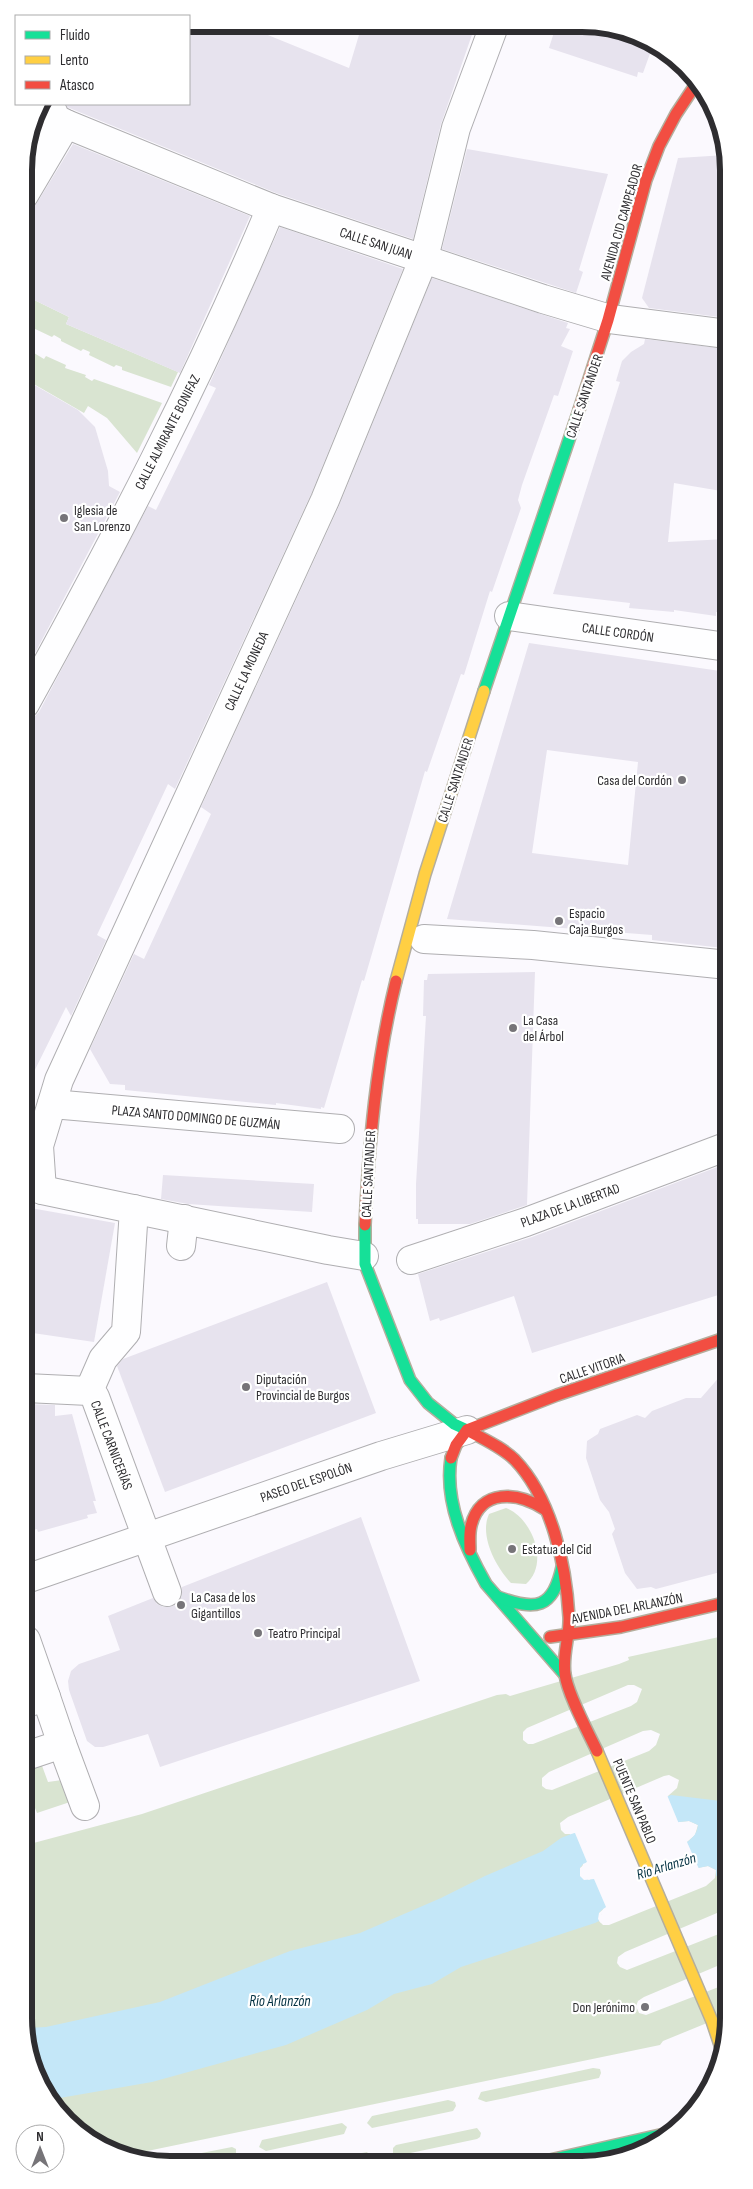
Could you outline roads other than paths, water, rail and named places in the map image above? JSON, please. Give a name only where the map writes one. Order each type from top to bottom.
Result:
[{"type":"main road","name":"AVENIDA CID CAMPEADOR","points":[[610,318],[644,183],[666,130],[693,88]]},
{"type":"main road","name":"CALLE SANTANDER","points":[[544,1509],[526,1472],[513,1458],[497,1446],[454,1424],[428,1403],[410,1380],[364,1256],[371,1125],[384,1037],[406,935],[452,787],[610,318]]},
{"type":"main road","name":"CALLE VITORIA","points":[[466,1430],[558,1395],[720,1340]]},
{"type":"main road","points":[[466,1430],[456,1442],[450,1457],[448,1473],[453,1502],[470,1552],[486,1584],[565,1675]]},
{"type":"main road","points":[[470,1552],[471,1524],[480,1509],[491,1500],[508,1495],[527,1499],[544,1509],[558,1548],[567,1598],[568,1636],[565,1675]]},
{"type":"main road","points":[[498,1597],[532,1607],[546,1602],[554,1595],[559,1586],[562,1567]]},
{"type":"main road","name":"AVENIDA DEL ARLANZÓN","points":[[532,1635],[568,1636],[621,1627],[720,1604]]},
{"type":"main road","name":"PUENTE SAN PABLO","points":[[565,1675],[712,2021],[718,2040]]},
{"type":"main road","points":[[567,2156],[655,2136]]},
{"type":"street","name":"CALLE LA MONEDA","points":[[55,1092],[325,500],[424,258],[456,128],[492,32]]},
{"type":"street","name":"CALLE SAN JUAN","points":[[53,113],[271,208],[544,299],[610,318],[720,333]]},
{"type":"street","points":[[36,141],[38,142],[53,113]]},
{"type":"street","points":[[33,170],[53,113]]},
{"type":"street","name":"CALLE ALMIRANTE BONIFAZ","points":[[33,690],[81,602],[182,403],[234,296],[271,208]]},
{"type":"street","name":"CALLE CORDÓN","points":[[510,616],[720,647]]},
{"type":"street","points":[[424,939],[533,946],[720,964]]},
{"type":"street","points":[[55,1092],[39,1146],[34,1186],[134,1209],[182,1233],[364,1256]]},
{"type":"street","name":"PLAZA SANTO DOMINGO DE GUZMÁN","points":[[55,1092],[340,1129]]},
{"type":"street","name":"PLAZA DE LA LIBERTAD","points":[[411,1260],[526,1222],[720,1149]]},
{"type":"street","name":"CALLE CARNICERÍAS","points":[[89,1391],[103,1359],[126,1332],[134,1209]]},
{"type":"street","name":"CALLE CARNICERÍAS","points":[[32,1388],[89,1391],[95,1397],[147,1539]]},
{"type":"street","name":"PASEO DEL ESPOLÓN","points":[[32,1577],[147,1539],[381,1456],[466,1430]]},
{"type":"street","points":[[147,1539],[167,1592]]},
{"type":"street","points":[[32,1677],[36,1700],[62,1744],[85,1806]]},
{"type":"street","points":[[32,1754],[62,1744]]},
{"type":"water","name":"Río Arlanzón","points":[[671,1795],[720,1801],[720,1875],[716,1876],[716,1870],[708,1866],[698,1868],[603,1909],[599,1913],[599,1921],[595,1923],[461,1967],[432,1984],[394,1994],[367,2010],[286,2045],[152,2082],[58,2098],[43,2072],[35,2046],[33,2028],[46,2027],[160,2002],[290,1951],[360,1933],[543,1851],[561,1838]],"holes":[[[689,1821],[698,1825],[695,1835],[687,1842],[589,1880],[580,1876],[580,1868],[583,1864],[679,1822]]]},
{"type":"place","name":"Iglesia de San Lorenzo","points":[[64,518]]},
{"type":"place","name":"Casa del Cordón","points":[[682,780]]},
{"type":"place","name":"Espacio Caja Burgos","points":[[559,921]]},
{"type":"place","name":"La Casa del Árbol","points":[[513,1028]]},
{"type":"place","name":"Diputación Provincial de Burgos","points":[[246,1387]]},
{"type":"place","name":"Estatua del Cid","points":[[512,1549]]},
{"type":"place","name":"La Casa de los Gigantillos","points":[[181,1605]]},
{"type":"place","name":"Teatro Principal","points":[[258,1633]]},
{"type":"place","name":"Don Jerónimo","points":[[645,2007]]}]
